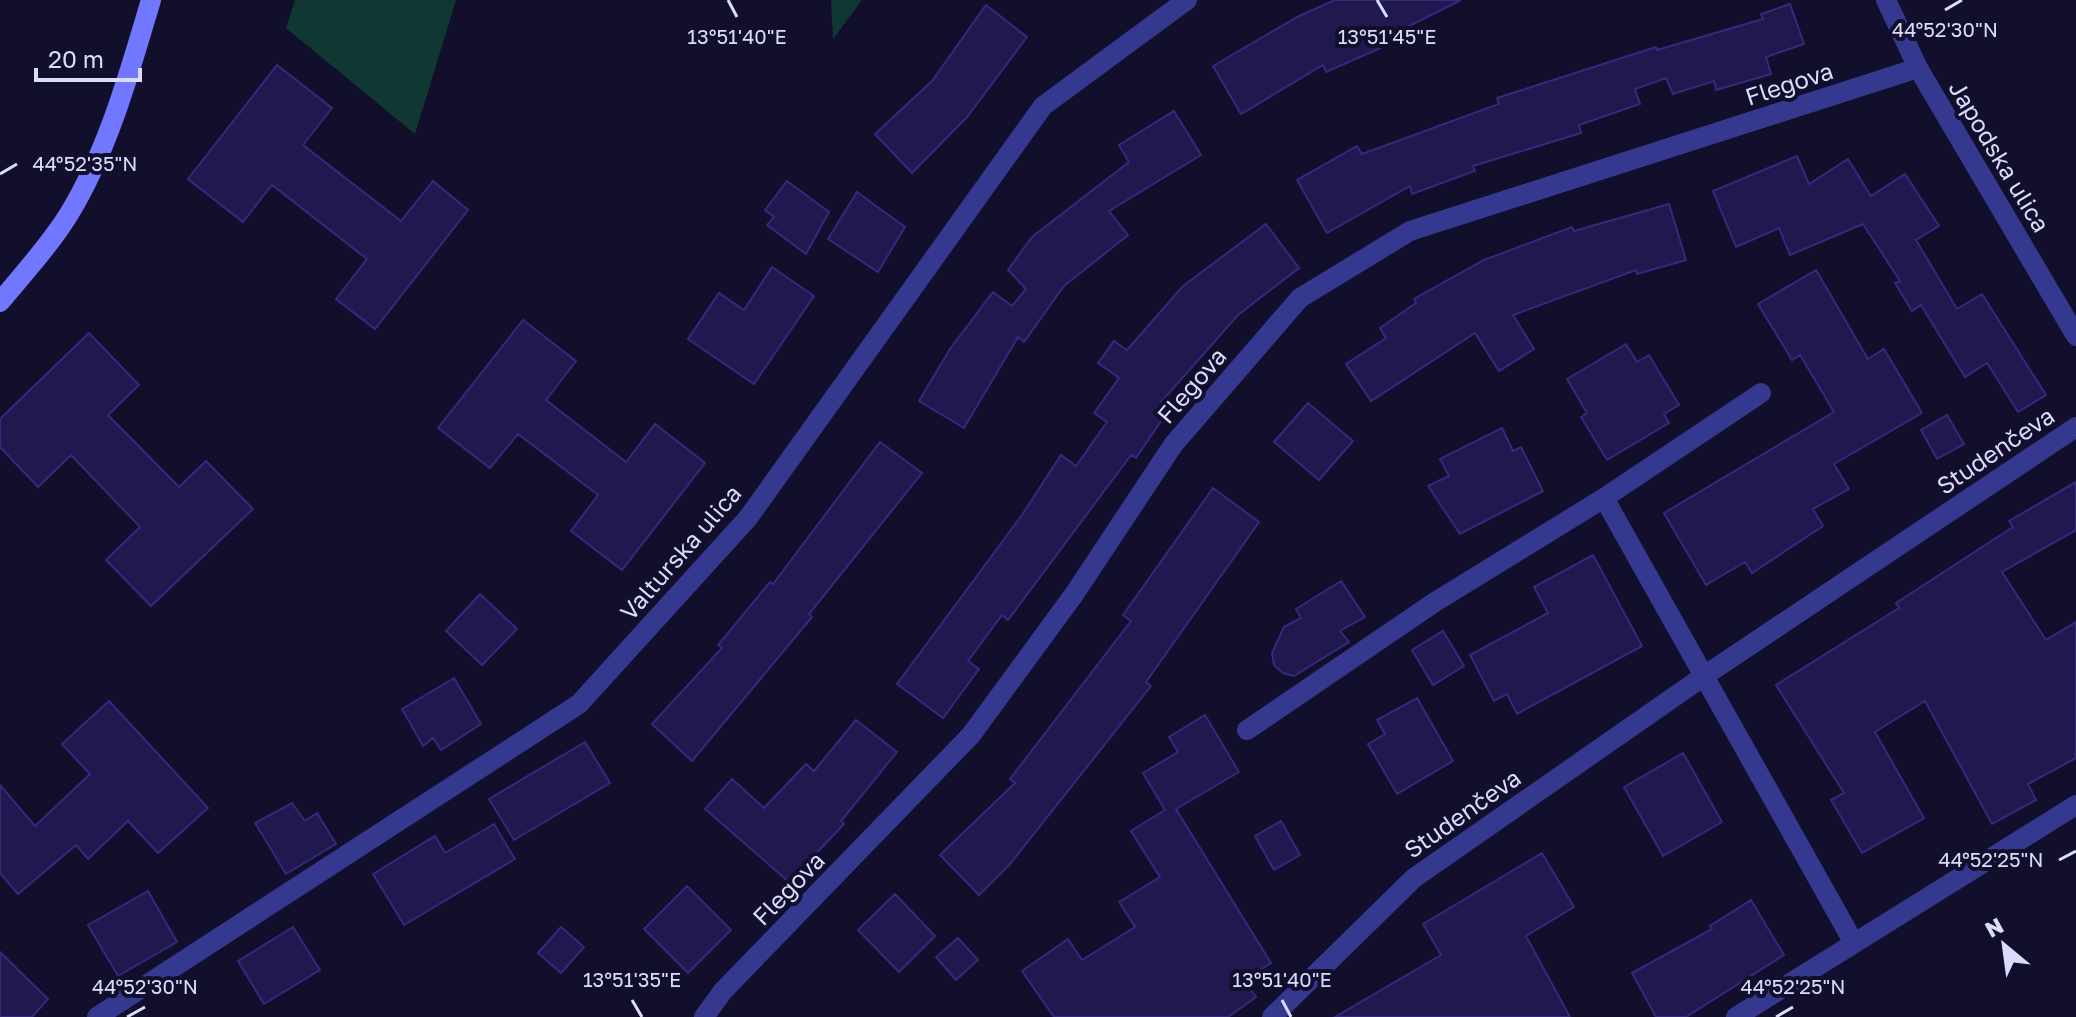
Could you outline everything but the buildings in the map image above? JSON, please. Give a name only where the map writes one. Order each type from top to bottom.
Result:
[{"type":"main road","points":[[0,302],[68,216],[98,157],[120,102],[151,0]]},
{"type":"street","name":"Valturska ulica","points":[[97,1017],[579,704],[748,518],[1043,106],[1187,0]]},
{"type":"street","name":"Japodska ulica","points":[[1886,0],[1918,68],[2076,336]]},
{"type":"street","name":"Flegova","points":[[704,1017],[723,991],[971,735],[1075,593],[1173,445],[1300,298],[1410,231],[1918,68]]},
{"type":"street","points":[[1247,730],[1435,602],[1604,498],[1761,393]]},
{"type":"street","name":"Studenčeva","points":[[1272,1017],[1414,878],[1704,676],[2076,427]]},
{"type":"street","points":[[1604,498],[1854,943]]},
{"type":"street","points":[[1736,1017],[2076,805]]},
{"type":"green space","points":[[295,0],[456,0],[415,134],[286,28]]},
{"type":"green space","points":[[831,0],[862,0],[833,39]]}]
